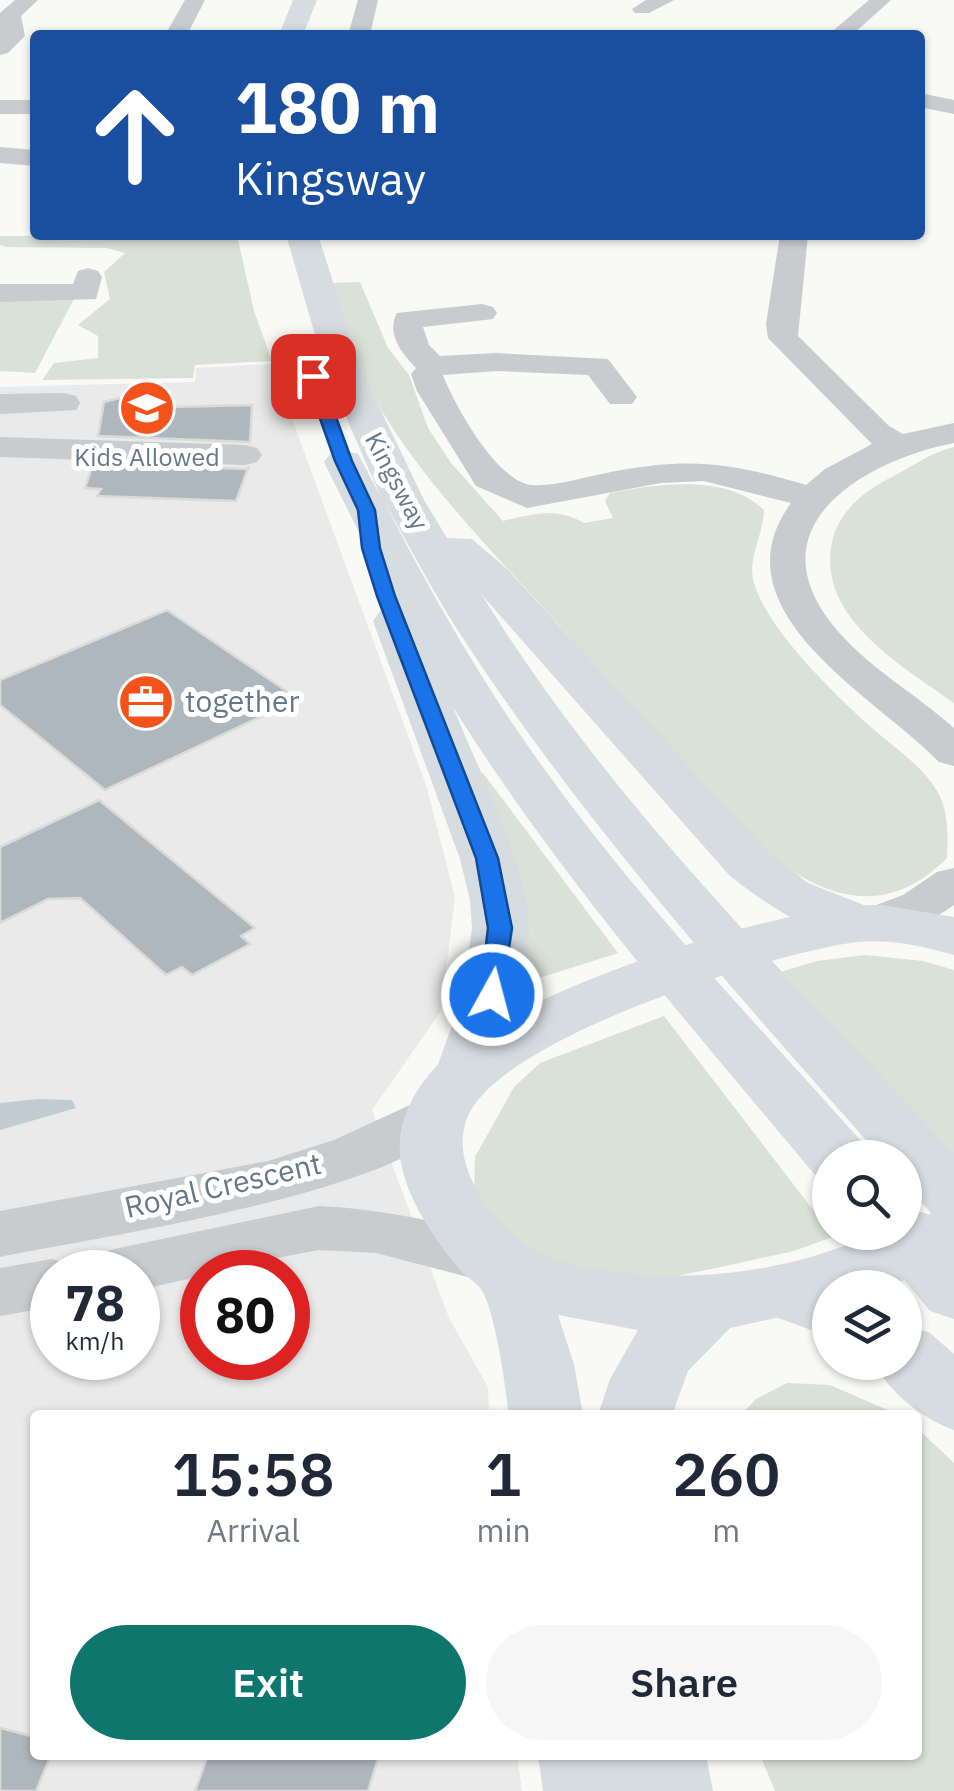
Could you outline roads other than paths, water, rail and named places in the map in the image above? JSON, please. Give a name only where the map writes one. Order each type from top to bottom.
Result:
[{"type":"main road","points":[[294,30],[305,0]]},
{"type":"main road","points":[[313,30],[323,0]]},
{"type":"main road","name":"Kingsway","points":[[279,240],[321,402],[475,659]]},
{"type":"main road","name":"Kingsway","points":[[303,240],[388,509]]},
{"type":"main road","points":[[545,1410],[538,1364],[500,1265],[452,1208],[435,1171],[430,1149],[492,995],[500,928],[498,900],[487,858],[371,548],[388,509],[492,578],[748,864],[789,894],[865,924]]},
{"type":"main road","points":[[475,659],[542,802],[823,1140]]},
{"type":"main road","points":[[475,659],[602,796],[954,1195]]},
{"type":"main road","points":[[451,1092],[514,1038],[552,1020],[642,984],[756,948],[865,924],[954,936]]},
{"type":"main road","points":[[862,1270],[954,1232]]},
{"type":"main road","points":[[500,1265],[601,1300],[714,1302],[812,1283]]},
{"type":"main road","points":[[922,1286],[954,1291]]},
{"type":"main road","points":[[637,1410],[653,1365],[673,1334],[714,1302]]},
{"type":"main road","points":[[922,1370],[954,1399]]},
{"type":"main road","points":[[581,1760],[586,1791]]},
{"type":"main road","points":[[664,1760],[670,1791]]},
{"type":"street","points":[[0,48],[14,36],[10,14],[28,0]]},
{"type":"street","points":[[179,30],[195,0]]},
{"type":"street","points":[[360,30],[368,0]]},
{"type":"street","points":[[642,9],[664,0]]},
{"type":"street","points":[[845,30],[881,0]]},
{"type":"street","points":[[925,101],[954,107]]},
{"type":"street","points":[[0,106],[30,107]]},
{"type":"street","points":[[0,155],[30,158]]},
{"type":"street","points":[[793,240],[781,324],[783,338],[862,419],[898,445]]},
{"type":"street","points":[[394,284],[418,354],[433,366],[496,362],[597,366]]},
{"type":"street","points":[[0,292],[82,296]]},
{"type":"street","points":[[408,319],[482,313]]},
{"type":"street","points":[[597,366],[613,334]]},
{"type":"street","points":[[433,366],[427,374],[433,391],[488,478],[526,498],[585,502],[661,473],[720,473],[811,498]]},
{"type":"street","points":[[597,366],[621,398]]},
{"type":"street","points":[[0,404],[64,403],[16,448]]},
{"type":"street","points":[[954,434],[898,445],[850,467],[811,498],[790,533],[787,561],[804,613],[834,649],[954,753]]},
{"type":"street","points":[[16,448],[244,455]]},
{"type":"street","points":[[720,473],[738,464],[791,456]]},
{"type":"street","points":[[865,924],[920,906],[954,883]]},
{"type":"street","name":"Royal Crescent","points":[[0,1234],[200,1198],[314,1168],[356,1154],[451,1092]]},
{"type":"street","name":"Royal Crescent","points":[[160,1262],[319,1228],[376,1231],[500,1265]]},
{"type":"place","name":"Kids Allowed","points":[[147,408]]},
{"type":"place","name":"together","points":[[146,702]]}]
